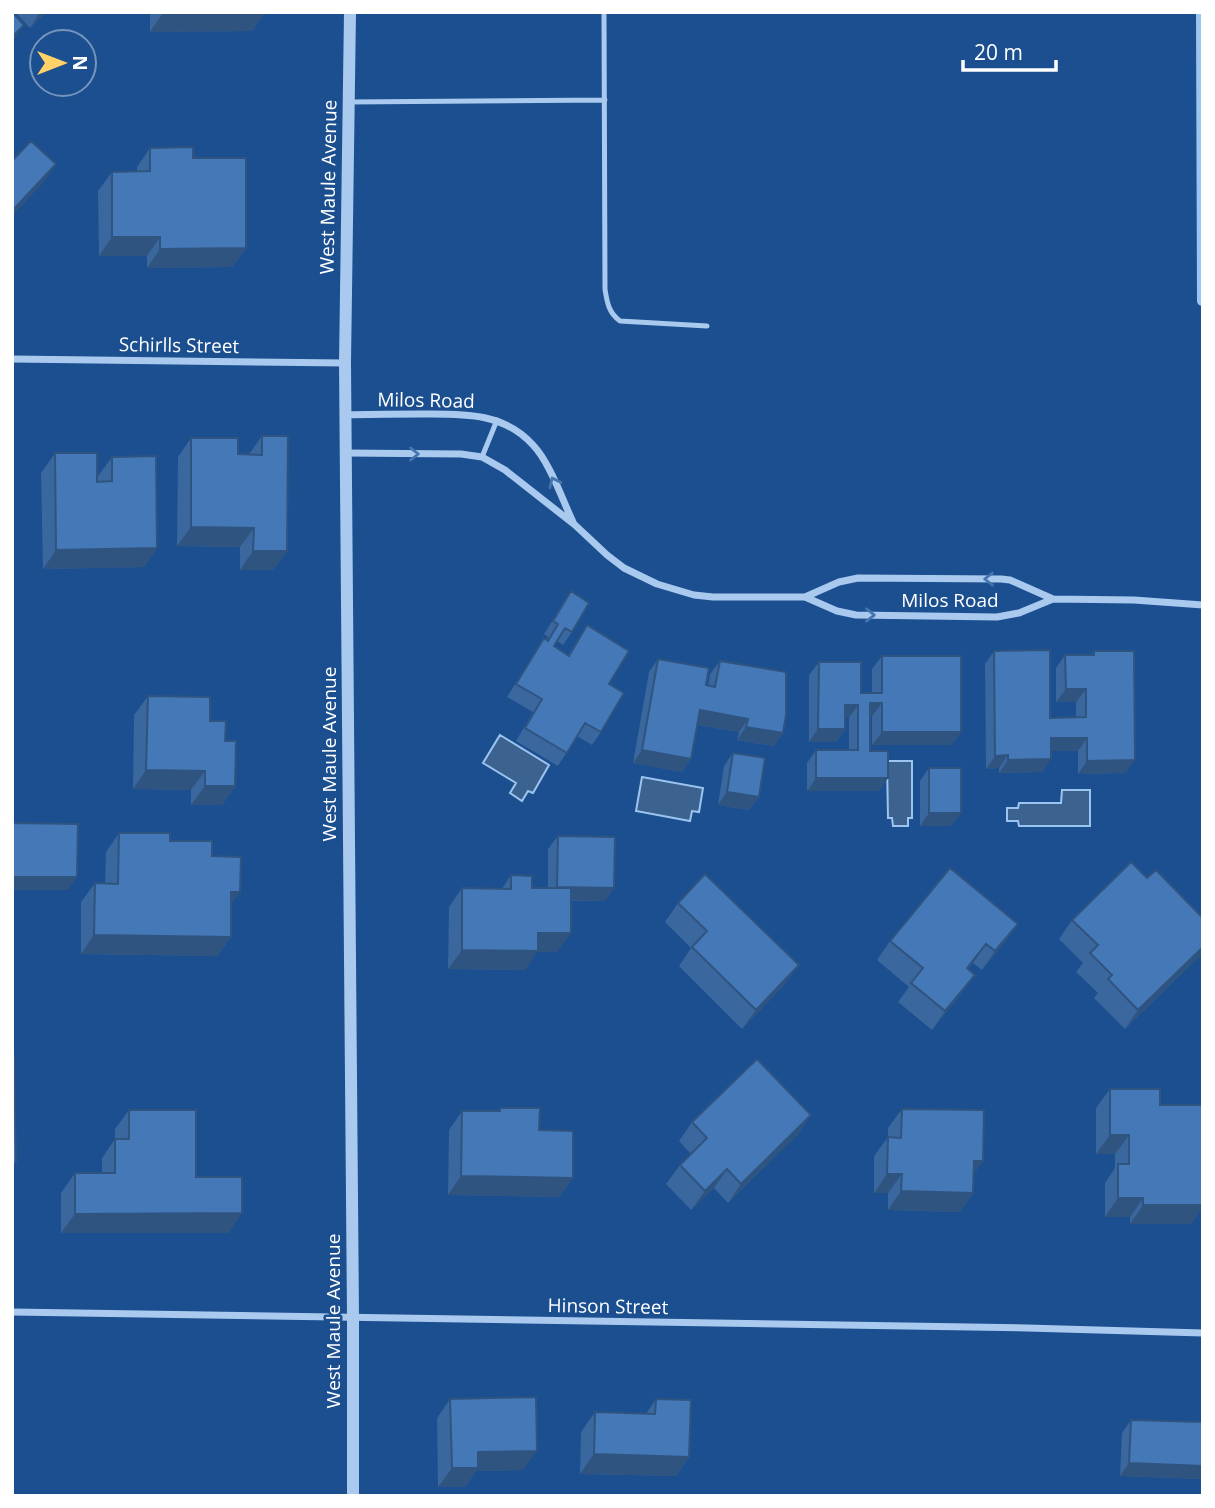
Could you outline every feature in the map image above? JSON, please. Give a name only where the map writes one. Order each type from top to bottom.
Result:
[{"type":"street","name":"West Maule Avenue","points":[[349,12],[345,363],[353,1496]]},
{"type":"street","name":"Schirlls Street","points":[[12,359],[345,363]]},
{"type":"street","name":"Milos Road","points":[[346,415],[466,414],[497,420],[521,434],[538,451],[575,525]]},
{"type":"street","name":"Milos Road","points":[[346,453],[461,454],[482,457],[505,470],[624,568],[641,578],[676,591],[713,597],[805,597],[837,611],[856,615],[1007,616],[1053,600],[1134,600],[1203,605]]},
{"type":"street","name":"Milos Road","points":[[805,597],[839,582],[858,578],[988,579],[1010,580],[1053,600]]},
{"type":"street","name":"Hinson Street","points":[[12,1311],[999,1327],[1203,1333]]},
{"type":"lane","points":[[604,12],[605,289],[610,309],[620,321],[707,326]]},
{"type":"lane","points":[[349,102],[605,100]]},
{"type":"lane","points":[[482,457],[497,420]]},
{"type":"water","points":[[500,735],[549,765],[533,793],[528,791],[522,801],[510,793],[516,783],[483,763]]},
{"type":"water","points":[[887,761],[912,761],[912,818],[908,818],[908,826],[893,826],[892,818],[888,818]]},
{"type":"water","points":[[642,777],[703,788],[699,812],[692,811],[690,821],[636,811]]},
{"type":"water","points":[[1062,790],[1090,790],[1090,826],[1019,826],[1018,821],[1007,821],[1007,808],[1018,808],[1019,803],[1061,803]]},
{"type":"building","points":[[12,12],[24,25],[12,37]]},
{"type":"building","points":[[163,12],[232,12],[163,13]]},
{"type":"building","points":[[31,141],[56,164],[12,211],[12,161]]},
{"type":"building","points":[[193,147],[193,158],[246,158],[246,248],[160,249],[160,237],[112,237],[112,172],[150,171],[150,148]]},
{"type":"building","points":[[262,436],[288,436],[287,551],[253,551],[254,528],[191,527],[191,438],[238,438],[238,454],[262,455]]},
{"type":"building","points":[[55,453],[97,453],[97,482],[112,481],[112,457],[156,456],[157,548],[56,550]]},
{"type":"building","points":[[571,591],[589,603],[572,632],[565,628],[554,646],[569,656],[587,625],[629,651],[609,684],[624,693],[601,732],[585,723],[567,753],[525,728],[542,699],[516,684],[544,638],[548,641],[558,624],[553,621]]},
{"type":"building","points":[[1050,650],[1050,718],[1086,717],[1086,689],[1066,689],[1065,655],[1094,655],[1094,651],[1134,651],[1135,760],[1087,761],[1087,738],[1051,738],[1051,759],[1008,760],[1008,755],[995,756],[994,651]]},
{"type":"building","points":[[882,656],[961,656],[961,732],[882,732],[882,703],[870,703],[870,751],[888,751],[888,778],[816,778],[816,750],[858,750],[858,705],[845,705],[845,729],[818,729],[819,662],[861,662],[861,693],[882,693]]},
{"type":"building","points":[[658,659],[709,668],[706,685],[715,687],[720,661],[786,672],[786,715],[783,733],[746,727],[748,719],[700,710],[691,759],[642,750]]},
{"type":"building","points":[[148,696],[210,697],[210,721],[226,721],[225,741],[236,741],[235,786],[205,786],[205,771],[146,770]]},
{"type":"building","points":[[733,753],[765,758],[759,797],[727,792]]},
{"type":"building","points":[[929,768],[961,768],[961,813],[929,813]]},
{"type":"building","points":[[13,823],[78,824],[77,877],[12,877]]},
{"type":"building","points":[[119,833],[170,833],[170,841],[212,841],[212,856],[241,857],[240,892],[231,892],[231,937],[94,935],[95,883],[118,884]]},
{"type":"building","points":[[558,836],[615,837],[614,888],[557,887]]},
{"type":"building","points":[[1131,862],[1147,878],[1156,870],[1203,918],[1203,947],[1138,1010],[1108,979],[1112,975],[1090,953],[1098,945],[1072,920]]},
{"type":"building","points":[[950,868],[1018,924],[995,951],[986,944],[967,968],[975,975],[945,1011],[911,983],[923,968],[890,941]]},
{"type":"building","points":[[705,874],[799,965],[756,1010],[692,947],[707,931],[678,903]]},
{"type":"building","points":[[511,875],[532,876],[532,888],[571,888],[571,933],[538,933],[538,951],[462,950],[462,888],[511,889]]},
{"type":"building","points":[[14,1055],[16,1163],[12,1163]]},
{"type":"building","points":[[757,1059],[811,1115],[741,1184],[727,1169],[705,1191],[680,1165],[707,1138],[692,1122]]},
{"type":"building","points":[[1110,1089],[1160,1089],[1160,1105],[1203,1105],[1203,1205],[1143,1205],[1143,1198],[1118,1198],[1118,1164],[1129,1164],[1129,1135],[1110,1135]]},
{"type":"building","points":[[500,1108],[540,1108],[539,1130],[573,1131],[573,1178],[461,1176],[462,1111],[500,1111]]},
{"type":"building","points":[[902,1109],[984,1110],[983,1161],[974,1161],[973,1193],[901,1191],[902,1174],[887,1174],[888,1137],[901,1138]]},
{"type":"building","points":[[129,1110],[196,1110],[196,1177],[242,1177],[242,1213],[75,1214],[75,1173],[115,1173],[115,1139],[129,1139]]},
{"type":"building","points":[[536,1397],[537,1451],[478,1452],[478,1468],[452,1468],[450,1399]]},
{"type":"building","points":[[656,1399],[691,1400],[689,1457],[594,1454],[595,1412],[655,1414]]},
{"type":"building","points":[[1131,1420],[1203,1422],[1203,1466],[1129,1463]]},
{"type":"waterway","points":[[1201,12],[1202,301]]}]
